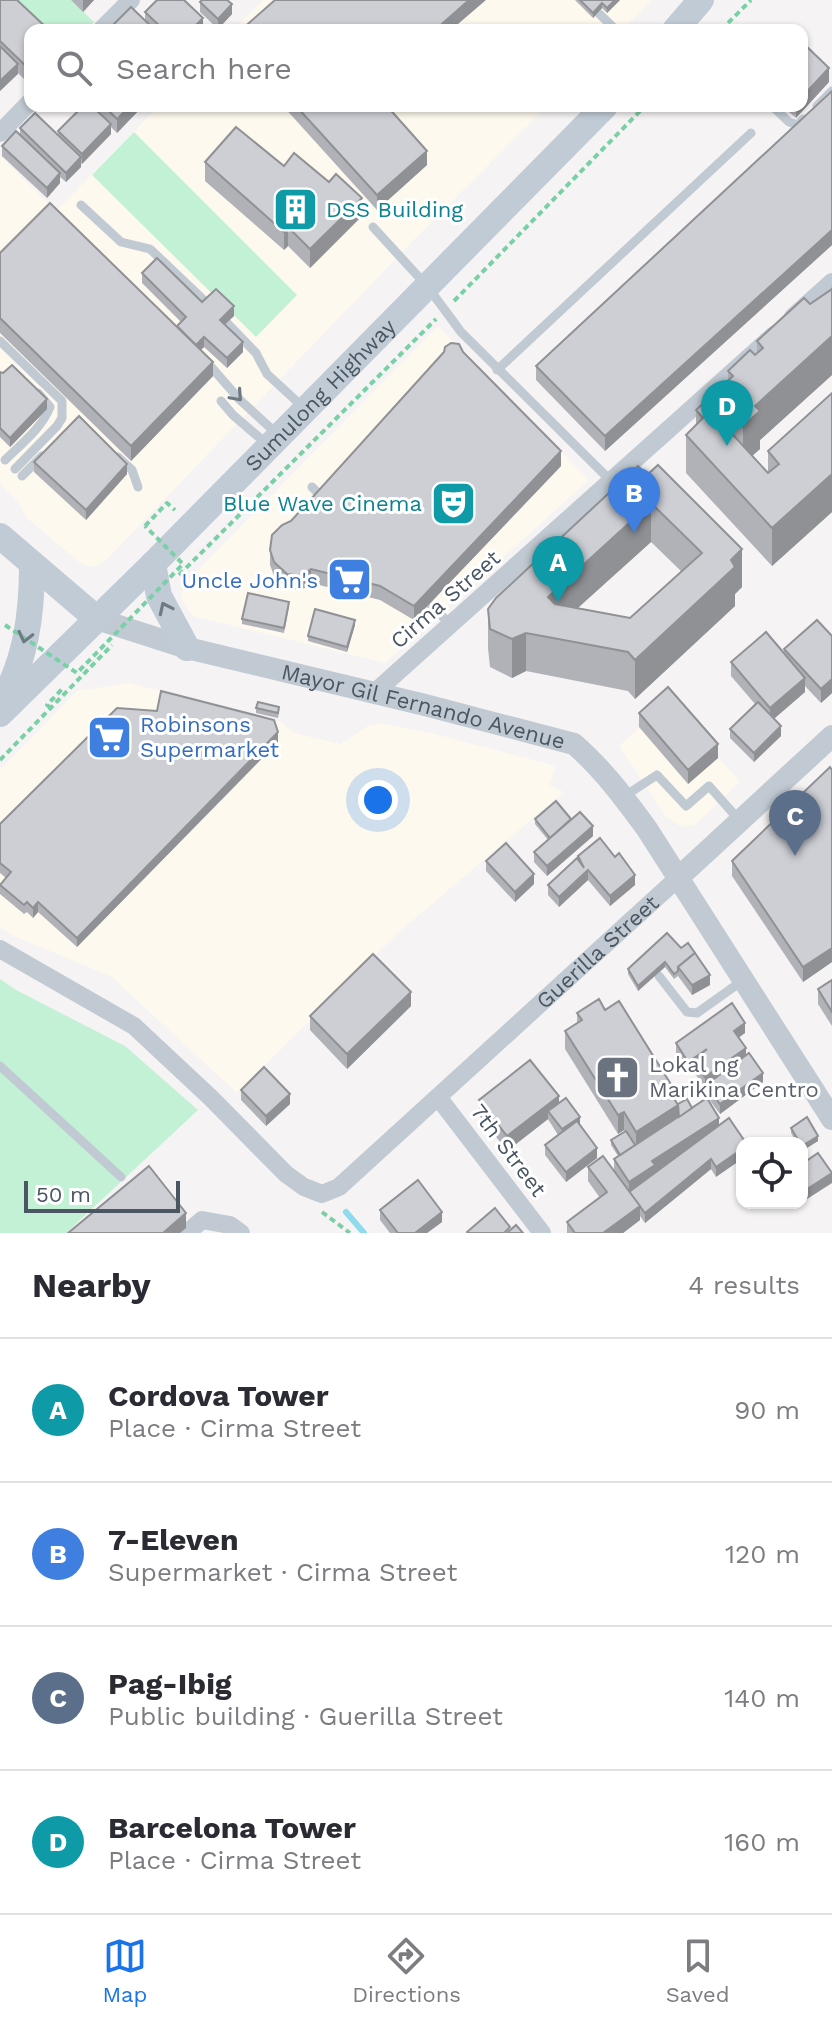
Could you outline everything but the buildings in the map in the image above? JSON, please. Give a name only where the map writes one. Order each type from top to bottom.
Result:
[{"type":"main road","points":[[680,24],[701,0]]},
{"type":"main road","name":"Sumulong Highway","points":[[0,714],[153,564],[599,112]]},
{"type":"main road","name":"Mayor Gil Fernando Avenue","points":[[0,536],[97,619]]},
{"type":"main road","points":[[153,564],[159,596],[187,648]]},
{"type":"main road","points":[[0,704],[25,641],[30,613],[32,565]]},
{"type":"street","points":[[107,24],[131,0]]},
{"type":"street","points":[[0,133],[24,108]]},
{"type":"street","name":"Cirma Street","points":[[374,693],[832,282]]},
{"type":"street","name":"Mayor Gil Fernando Avenue","points":[[97,619],[187,648],[574,744],[591,758],[623,797],[744,979],[832,1119]]},
{"type":"street","name":"Guerilla Street","points":[[0,949],[134,1026],[286,1174],[304,1187],[322,1194],[339,1187],[832,736]]},
{"type":"street","name":"7th Street","points":[[438,1097],[542,1233]]},
{"type":"street","points":[[187,1233],[202,1220],[230,1225],[241,1233]]},
{"type":"lane","points":[[585,0],[610,24]]},
{"type":"lane","points":[[778,112],[789,122],[798,125],[832,91]]},
{"type":"lane","points":[[497,370],[751,133]]},
{"type":"lane","points":[[81,205],[121,242],[150,249],[209,305]]},
{"type":"lane","points":[[373,227],[497,370],[612,482]]},
{"type":"lane","points":[[152,270],[162,260]]},
{"type":"lane","points":[[227,323],[256,353],[267,374],[306,410]]},
{"type":"lane","points":[[0,341],[62,401],[62,418],[19,473],[70,428]]},
{"type":"lane","points":[[198,353],[274,441]]},
{"type":"lane","points":[[5,460],[41,423],[50,407],[13,370]]},
{"type":"lane","points":[[221,401],[274,441]]},
{"type":"lane","points":[[110,448],[132,470],[138,487]]},
{"type":"lane","points":[[312,487],[324,499]]},
{"type":"lane","points":[[430,604],[452,626]]},
{"type":"lane","points":[[623,797],[657,775],[686,806],[709,786],[740,821]]},
{"type":"lane","points":[[659,976],[691,1014],[697,1013],[744,979]]},
{"type":"lane","points":[[0,1066],[121,1177]]},
{"type":"path","points":[[727,24],[751,0]]},
{"type":"path","points":[[218,537],[639,112]]},
{"type":"path","points":[[0,760],[51,708],[47,705],[183,564],[145,526],[167,503]]},
{"type":"path","points":[[5,625],[77,673]]},
{"type":"path","points":[[333,1219],[350,1233]]},
{"type":"shaded area","points":[[263,0],[652,0],[628,24],[239,24]]},
{"type":"shaded area","points":[[153,112],[541,112],[97,566],[80,563],[26,517],[18,502],[0,484],[0,156],[56,211]]},
{"type":"shaded area","points":[[438,326],[589,480],[385,663],[193,616],[181,599],[183,585]]},
{"type":"shaded area","points":[[129,683],[281,722],[294,733],[340,744],[368,726],[380,723],[435,734],[556,766],[549,785],[564,792],[399,932],[237,1093],[112,977],[14,936],[0,927],[0,770],[77,691]]},
{"type":"shaded area","points":[[668,701],[740,782],[695,825],[681,827],[666,817],[619,746]]},
{"type":"green space","points":[[1,0],[71,0],[94,22],[92,24],[27,24]]},
{"type":"green space","points":[[134,132],[297,295],[256,337],[92,175]]},
{"type":"green space","points":[[0,979],[125,1046],[198,1110],[66,1233],[0,1233]]},
{"type":"waterway","points":[[346,1212],[364,1233]]},
{"type":"place","name":"DSS Building","points":[[295,209]]},
{"type":"place","name":"Barcelona Tower","points":[[727,446]]},
{"type":"place","name":"Blue Wave Cinema","points":[[453,503]]},
{"type":"place","name":"7-Eleven","points":[[634,533]]},
{"type":"place","name":"Uncle John's","points":[[349,580]]},
{"type":"place","name":"Cordova Tower","points":[[558,602]]},
{"type":"place","name":"Robinsons Supermarket","points":[[109,737]]},
{"type":"place","name":"Pag-Ibig","points":[[795,856]]},
{"type":"place","name":"Lokal ng Marikina Centro","points":[[618,1077]]}]
